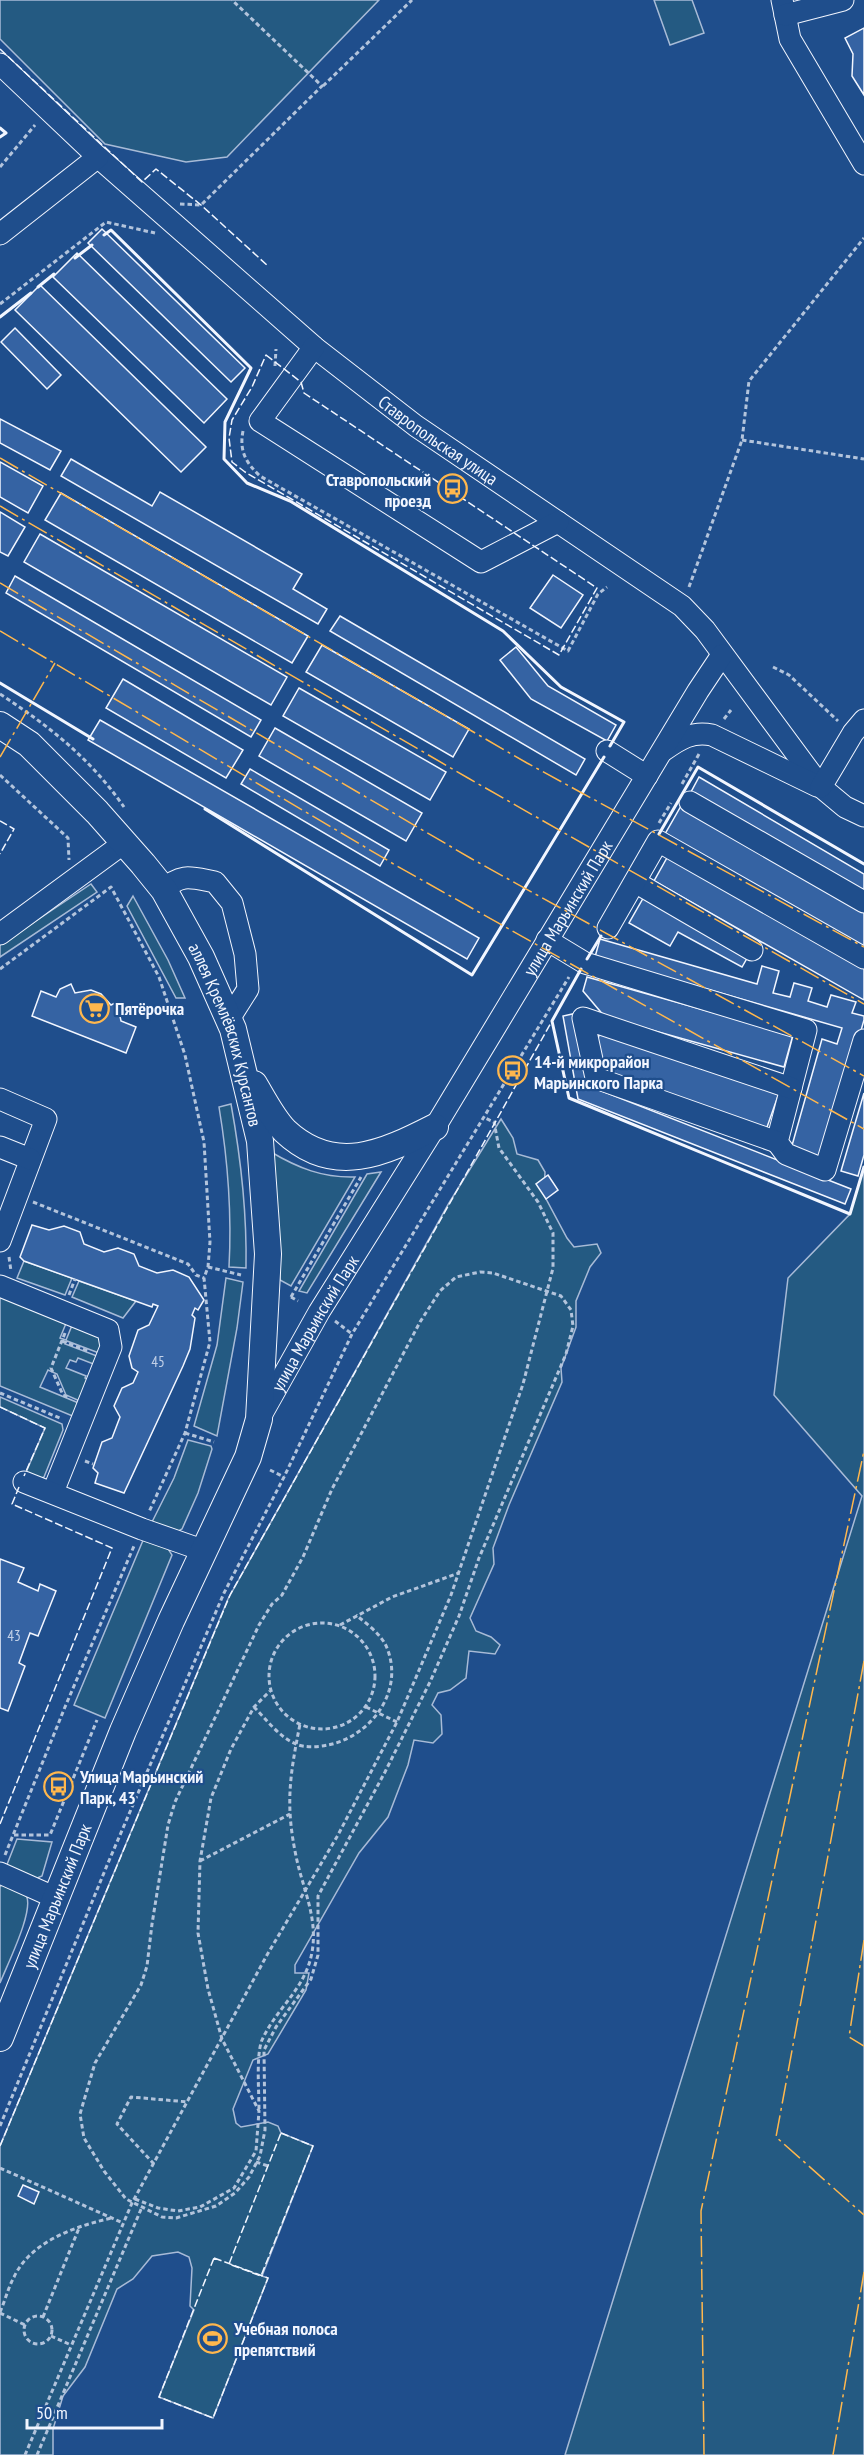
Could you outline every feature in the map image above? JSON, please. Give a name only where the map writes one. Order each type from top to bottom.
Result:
[{"type":"main road","name":"аллея Кремлёвских Курсантов","points":[[0,725],[29,744],[97,812],[164,890],[201,957],[229,1019],[261,1141],[268,1254],[259,1419]]},
{"type":"main road","points":[[242,1064],[285,1131],[310,1148],[336,1158],[360,1158],[374,1155],[403,1144],[435,1127]]},
{"type":"main road","name":"улица Марьинский Парк","points":[[0,2038],[123,1731],[171,1621],[248,1457],[259,1419]]},
{"type":"street","points":[[843,0],[783,8],[790,39],[864,164]]},
{"type":"street","name":"Ставропольская улица","points":[[0,64],[98,158],[314,347],[416,426],[682,606],[705,630],[821,787],[845,807],[864,816]]},
{"type":"street","points":[[0,234],[98,158]]},
{"type":"street","points":[[314,347],[260,421],[481,562],[558,522]]},
{"type":"street","name":"улица Марьинский Парк","points":[[259,1419],[319,1312],[435,1127],[722,655]]},
{"type":"street","points":[[661,752],[683,737],[699,733],[712,735],[821,787],[858,726]]},
{"type":"street","points":[[607,751],[647,776]]},
{"type":"street","points":[[690,802],[864,902]]},
{"type":"street","points":[[608,928],[658,841],[864,958]]},
{"type":"street","points":[[0,934],[124,843]]},
{"type":"street","points":[[164,890],[176,878],[187,877],[215,882],[232,903],[245,954],[248,989],[229,1019]]},
{"type":"street","points":[[635,882],[752,950]]},
{"type":"street","points":[[547,940],[585,963],[806,1030],[777,1142]]},
{"type":"street","points":[[790,1088],[583,1018],[596,1078],[777,1142],[786,1154],[825,1170],[864,1040]]},
{"type":"street","points":[[0,1099],[46,1119],[0,1241]]},
{"type":"street","points":[[0,1147],[30,1159]]},
{"type":"street","points":[[0,1287],[69,1307],[108,1330],[111,1347],[52,1492]]},
{"type":"street","points":[[24,1482],[142,1529],[205,1551]]},
{"type":"street","points":[[2,1865],[56,1898]]},
{"type":"path","points":[[232,0],[322,86]]},
{"type":"path","points":[[182,203],[201,205],[412,0]]},
{"type":"path","points":[[0,167],[31,130]]},
{"type":"path","points":[[0,304],[106,222],[153,234],[158,229]]},
{"type":"path","points":[[689,586],[742,440],[749,381],[864,238]]},
{"type":"path","points":[[742,440],[864,459]]},
{"type":"path","points":[[773,667],[789,675],[826,713],[858,726]]},
{"type":"path","points":[[0,775],[68,838]]},
{"type":"path","points":[[0,969],[111,887],[159,977],[185,1055],[204,1142],[210,1242],[208,1267],[204,1278],[210,1342],[185,1434],[65,1707],[2,1865]]},
{"type":"path","points":[[0,2126],[108,1863],[224,1593],[284,1477],[352,1334],[485,1118],[494,1122],[499,1148],[538,1203],[553,1233],[553,1268],[523,1384],[459,1573],[397,1722],[338,1834],[132,2203],[25,2455]]},
{"type":"path","points":[[291,1297],[364,1172]]},
{"type":"path","points":[[0,1260],[10,1264]]},
{"type":"path","points":[[208,1267],[241,1275]]},
{"type":"path","points":[[480,1272],[493,1273],[561,1296],[571,1310],[573,1326],[566,1354],[479,1558],[459,1617],[430,1682],[385,1772],[318,1896],[318,1955],[310,1979],[276,2027],[264,2050],[265,2130],[256,2163],[249,2177],[235,2193],[216,2206],[199,2213],[176,2218],[162,2217],[132,2203],[119,2191],[97,2161],[84,2138],[80,2114],[95,2063],[141,1985],[147,1966],[168,1825],[187,1774],[259,1625],[272,1604],[282,1595],[303,1557],[332,1489],[420,1322],[440,1291],[456,1277],[480,1272]]},
{"type":"path","points":[[75,1279],[51,1368],[63,1395],[88,1405]]},
{"type":"path","points":[[335,1321],[352,1334]]},
{"type":"path","points":[[0,1393],[69,1422]]},
{"type":"path","points":[[185,1434],[214,1442]]},
{"type":"path","points":[[270,1470],[284,1477]]},
{"type":"path","points":[[339,1625],[392,1597],[459,1573]]},
{"type":"path","points":[[254,1707],[296,1745],[319,1747],[343,1742],[363,1731],[379,1713],[388,1692],[391,1670],[387,1648],[374,1630],[356,1615]]},
{"type":"path","points":[[319,1622],[339,1625],[351,1631],[363,1642],[372,1656],[375,1673],[374,1690],[366,1707],[356,1718],[341,1726],[324,1730],[289,1719],[276,1705],[270,1691],[268,1669],[273,1651],[285,1636],[300,1626],[319,1622]]},
{"type":"path","points":[[259,2110],[222,2039],[208,1989],[198,1933],[200,1861],[211,1798],[231,1749],[254,1707],[270,1691]]},
{"type":"path","points":[[366,1707],[397,1722]]},
{"type":"path","points":[[13,1835],[50,1835],[97,1720]]},
{"type":"path","points":[[135,2199],[158,2208],[185,2211],[200,2207],[234,2188],[256,2151],[261,2043],[304,1979],[310,1966],[314,1926],[296,1857],[290,1814],[289,1783],[300,1724]]},
{"type":"path","points":[[200,1861],[290,1814]]},
{"type":"path","points":[[154,2164],[117,2124],[131,2097],[188,2102]]},
{"type":"path","points":[[256,2163],[268,2166]]},
{"type":"path","points":[[0,2168],[123,2223]]},
{"type":"path","points":[[37,2455],[142,2207]]},
{"type":"path","points":[[25,2325],[0,2313],[14,2276],[29,2256],[50,2240],[112,2218]]},
{"type":"path","points":[[43,2318],[79,2228]]},
{"type":"path","points":[[34,2317],[43,2318],[50,2324],[51,2336],[44,2343],[35,2344],[24,2336],[25,2325],[34,2317]]},
{"type":"path","points":[[51,2336],[71,2345]]},
{"type":"shaded area","points":[[0,0],[379,0],[227,157],[186,162],[105,144],[0,39]]},
{"type":"shaded area","points":[[654,0],[692,0],[704,33],[670,45]]},
{"type":"shaded area","points":[[91,884],[97,892],[0,957],[0,945]]},
{"type":"shaded area","points":[[133,896],[168,960],[185,998],[176,998],[127,906]]},
{"type":"shaded area","points":[[231,1104],[243,1186],[246,1268],[229,1267],[228,1187],[219,1107]]},
{"type":"shaded area","points":[[501,1119],[513,1138],[517,1154],[538,1160],[545,1172],[544,1195],[567,1238],[574,1247],[597,1244],[601,1253],[590,1267],[576,1301],[576,1327],[561,1368],[562,1382],[509,1505],[493,1548],[494,1564],[470,1618],[476,1631],[491,1637],[500,1645],[495,1654],[469,1651],[466,1678],[450,1690],[438,1693],[432,1705],[441,1715],[442,1734],[433,1743],[414,1740],[408,1765],[388,1817],[359,1853],[295,1965],[295,1973],[309,1973],[306,1990],[268,2054],[253,2060],[233,2109],[236,2123],[241,2127],[268,2122],[278,2126],[281,2133],[313,2146],[262,2276],[268,2278],[213,2418],[159,2397],[194,2310],[190,2306],[192,2268],[189,2257],[178,2252],[152,2256],[133,2279],[117,2289],[85,2367],[63,2396],[53,2429],[53,2455],[0,2455],[0,2146],[228,1599],[449,1203]]},
{"type":"shaded area","points":[[271,1152],[291,1163],[321,1174],[355,1177],[291,1286],[280,1280]]},
{"type":"shaded area","points":[[864,1167],[864,2455],[565,2455],[862,1496],[774,1395],[788,1278],[850,1214]]},
{"type":"shaded area","points":[[381,1172],[307,1293],[299,1291],[367,1174]]},
{"type":"shaded area","points":[[24,1261],[72,1278],[65,1295],[17,1278]]},
{"type":"shaded area","points":[[226,1278],[243,1282],[217,1436],[194,1426],[217,1345]]},
{"type":"shaded area","points":[[79,1281],[136,1301],[123,1318],[72,1297]]},
{"type":"shaded area","points":[[0,1293],[67,1321],[60,1338],[66,1340],[73,1323],[100,1334],[103,1344],[99,1353],[67,1341],[65,1344],[97,1356],[96,1365],[78,1358],[76,1362],[70,1360],[66,1368],[86,1376],[85,1378],[90,1381],[82,1402],[66,1395],[57,1374],[48,1370],[40,1387],[81,1404],[75,1417],[0,1386]]},
{"type":"shaded area","points":[[0,1397],[62,1424],[63,1430],[44,1477],[36,1481],[24,1477],[45,1428],[0,1407]]},
{"type":"shaded area","points":[[188,1440],[211,1446],[212,1449],[198,1493],[182,1529],[177,1532],[152,1522],[174,1478]]},
{"type":"shaded area","points":[[144,1538],[167,1547],[172,1555],[105,1718],[74,1705]]},
{"type":"shaded area","points":[[17,1839],[52,1842],[42,1876],[35,1879],[6,1867]]},
{"type":"shaded area","points":[[3,1883],[23,1892],[28,1901],[24,1923],[0,1983],[0,1887]]},
{"type":"building","points":[[864,28],[864,95],[852,76],[853,54],[845,38]]},
{"type":"building","points":[[102,229],[245,368],[231,382],[88,243]]},
{"type":"building","points":[[77,253],[227,399],[204,423],[53,277]]},
{"type":"building","points":[[40,285],[206,447],[181,472],[15,310]]},
{"type":"building","points":[[15,328],[61,375],[47,389],[1,342]]},
{"type":"building","points":[[0,419],[61,451],[50,470],[0,443]]},
{"type":"building","points":[[71,459],[152,506],[160,492],[302,574],[293,589],[327,609],[318,624],[61,476]]},
{"type":"building","points":[[0,462],[43,486],[28,513],[0,497]]},
{"type":"building","points":[[61,493],[308,636],[292,663],[45,520]]},
{"type":"building","points":[[0,512],[25,527],[8,556],[0,552]]},
{"type":"building","points":[[40,534],[287,677],[271,705],[24,562]]},
{"type":"building","points":[[553,575],[583,595],[561,628],[530,608]]},
{"type":"building","points":[[15,576],[261,720],[251,737],[6,593]]},
{"type":"building","points":[[340,616],[585,759],[576,775],[330,631]]},
{"type":"building","points":[[322,645],[469,729],[453,757],[306,672]]},
{"type":"building","points":[[516,647],[548,686],[616,725],[607,741],[531,699],[500,660]]},
{"type":"building","points":[[123,679],[243,750],[226,778],[106,708]]},
{"type":"building","points":[[299,688],[446,772],[430,800],[283,716]]},
{"type":"building","points":[[100,720],[479,938],[467,959],[88,740]]},
{"type":"building","points":[[275,728],[422,813],[406,841],[259,756]]},
{"type":"building","points":[[250,769],[389,850],[380,866],[241,784]]},
{"type":"building","points":[[699,777],[864,874],[864,892],[691,792]]},
{"type":"building","points":[[681,806],[864,910],[864,947],[665,834]]},
{"type":"building","points":[[668,856],[864,968],[864,1000],[654,881]]},
{"type":"building","points":[[645,895],[750,953],[742,967],[678,932],[670,946],[629,923]]},
{"type":"building","points":[[600,939],[757,984],[762,966],[779,971],[773,993],[790,997],[794,983],[812,988],[808,1001],[827,1007],[831,995],[856,1002],[852,1013],[864,1016],[864,1020],[824,1159],[791,1149],[822,1039],[837,1044],[842,1028],[595,957]]},
{"type":"building","points":[[587,977],[793,1035],[784,1067],[605,1017],[583,991]]},
{"type":"building","points":[[71,984],[75,993],[91,990],[101,994],[111,1005],[117,1002],[121,1021],[136,1027],[126,1053],[32,1016],[41,991],[56,997],[60,989]]},
{"type":"building","points":[[577,1013],[594,1088],[851,1189],[845,1204],[578,1099],[563,1016]]},
{"type":"building","points":[[600,1031],[779,1093],[766,1130],[605,1075],[597,1043]]},
{"type":"building","points":[[864,1093],[864,1155],[858,1176],[841,1171]]},
{"type":"building","points":[[548,1175],[558,1190],[546,1199],[536,1184]]},
{"type":"building","points":[[32,1225],[49,1230],[64,1226],[80,1232],[84,1244],[104,1252],[118,1248],[134,1254],[139,1266],[157,1273],[173,1270],[189,1277],[204,1300],[198,1310],[195,1308],[192,1315],[195,1318],[190,1349],[183,1366],[124,1493],[95,1483],[98,1473],[93,1468],[102,1442],[112,1438],[120,1417],[114,1406],[122,1388],[133,1383],[138,1372],[132,1368],[129,1356],[138,1330],[149,1325],[158,1306],[153,1304],[152,1307],[24,1261],[20,1257]]},
{"type":"building","points":[[0,1559],[24,1568],[18,1582],[38,1591],[40,1584],[56,1591],[38,1636],[30,1633],[19,1663],[25,1666],[8,1711],[0,1708]]},
{"type":"building","points":[[23,2185],[39,2192],[34,2204],[18,2196]]},
{"type":"fence","points":[[0,49],[142,182],[156,169],[201,205],[268,266]]},
{"type":"fence","points":[[266,355],[301,382],[304,393],[597,588],[559,655],[245,472],[232,462],[229,438],[232,420],[252,387],[266,355]]},
{"type":"fence","points":[[0,821],[14,829],[0,854]]},
{"type":"fence","points":[[0,2146],[230,1595],[552,1021]]},
{"type":"fence","points":[[0,1407],[45,1428],[24,1476]]},
{"type":"fence","points":[[0,1824],[112,1548],[12,1504],[19,1487]]},
{"type":"fence","points":[[281,2133],[313,2146],[261,2276],[229,2264],[281,2133]]},
{"type":"fence","points":[[214,2258],[268,2278],[213,2418],[159,2397],[214,2258]]},
{"type":"wall","points":[[0,128],[6,133],[0,137]]},
{"type":"wall","points":[[104,235],[111,230],[251,368],[225,422],[224,459],[247,483],[290,501],[503,631],[561,687],[624,722],[610,746]]},
{"type":"wall","points":[[75,258],[92,245]]},
{"type":"wall","points":[[38,287],[54,274]]},
{"type":"wall","points":[[0,317],[31,293]]},
{"type":"wall","points":[[0,683],[93,739]]},
{"type":"wall","points":[[205,809],[472,975],[604,757]]},
{"type":"wall","points":[[659,834],[698,767],[864,864]]},
{"type":"wall","points":[[587,959],[601,936]]},
{"type":"wall","points":[[581,969],[552,1021],[569,1098],[850,1214],[864,1167]]},
{"type":"power","points":[[0,458],[527,763],[864,947]]},
{"type":"power","points":[[0,506],[468,778],[864,1004]]},
{"type":"power","points":[[0,583],[472,859],[864,1076]]},
{"type":"power","points":[[0,631],[397,866],[864,1129]]},
{"type":"power","points":[[0,757],[55,663]]},
{"type":"power","points":[[704,2455],[701,2211],[864,1451]]},
{"type":"power","points":[[864,1661],[776,2137],[864,2215]]},
{"type":"power","points":[[864,1940],[849,2037],[864,2046]]},
{"type":"power","points":[[833,2455],[864,2272]]},
{"type":"place","name":"Ставропольский проезд","points":[[452,489]]},
{"type":"place","name":"Пятёрочка","points":[[94,1008]]},
{"type":"place","name":"14-й микрорайон Марьинского Парка","points":[[513,1071]]},
{"type":"place","name":"Улица Марьинский Парк, 43","points":[[59,1786]]},
{"type":"place","name":"Учебная полоса препятствий","points":[[213,2338]]}]
